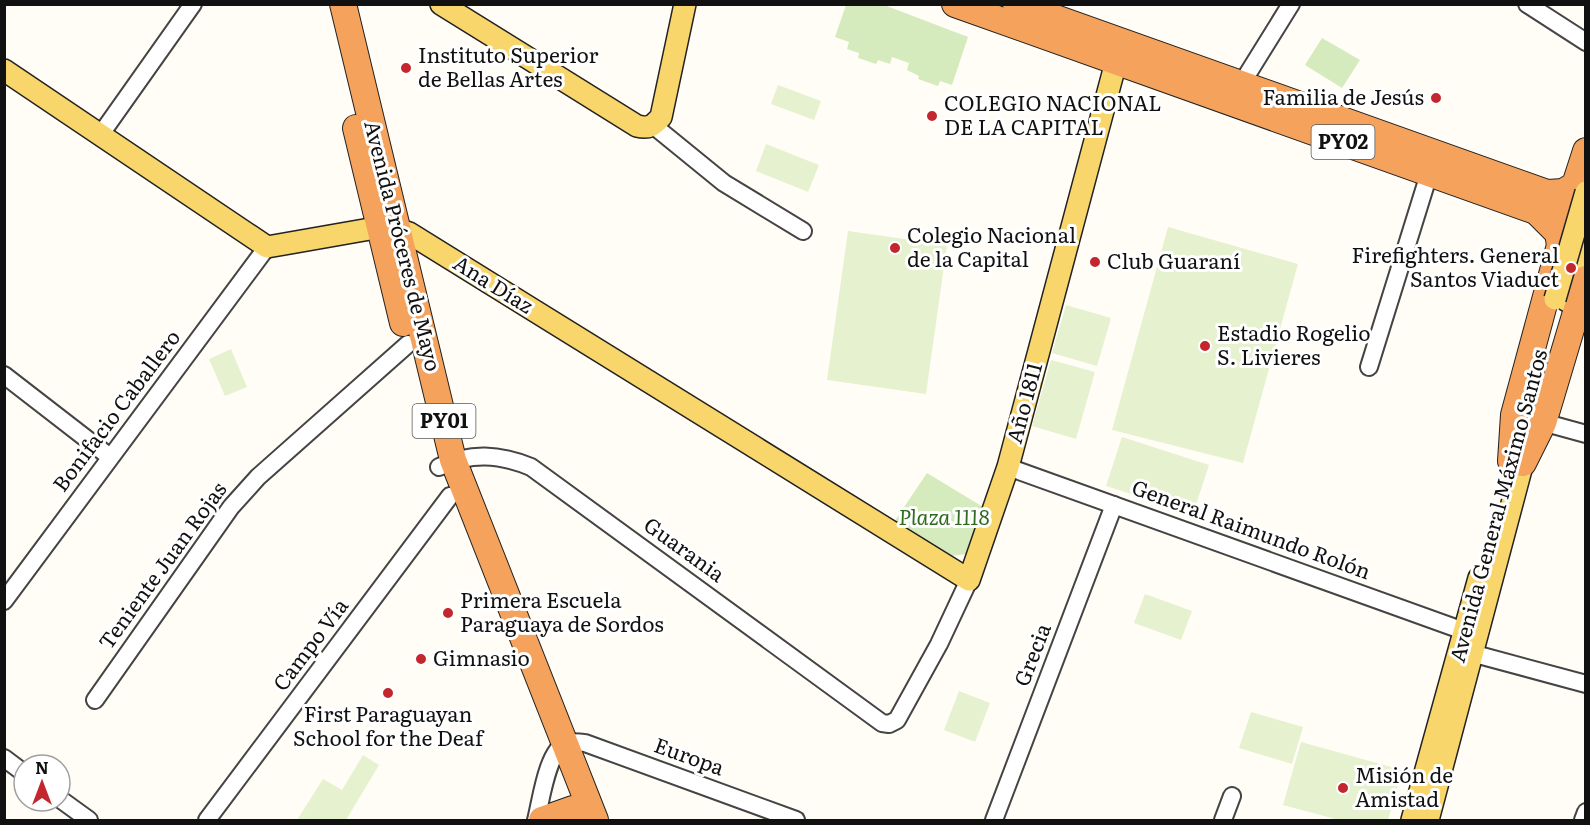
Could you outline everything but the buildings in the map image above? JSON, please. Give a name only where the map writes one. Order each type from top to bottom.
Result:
[{"type":"highway","name":"Avenida Próceres de Mayo","points":[[328,4],[363,159],[388,227],[446,463],[450,496],[559,749]]},
{"type":"highway","name":"Avenida Próceres de Mayo","points":[[343,4],[388,227],[408,344],[446,463],[559,749],[582,817]]},
{"type":"highway","name":"PY02","points":[[955,4],[1116,62],[1236,93],[1542,202]]},
{"type":"highway","name":"PY02","points":[[1016,4],[1057,11],[1236,93],[1429,174],[1579,213]]},
{"type":"highway","points":[[1517,462],[1514,415],[1560,245],[1558,233],[1542,202],[1575,185],[1586,151]]},
{"type":"highway","points":[[1517,462],[1538,421],[1586,279]]},
{"type":"highway","points":[[542,820],[582,817]]},
{"type":"main road","points":[[441,4],[637,126],[654,126],[661,117],[685,4]]},
{"type":"main road","name":"Año 1811","points":[[969,580],[1008,467],[1116,62]]},
{"type":"main road","points":[[4,70],[267,247],[388,227]]},
{"type":"main road","name":"Avenida General Máximo Santos","points":[[1538,421],[1538,384],[1579,213]]},
{"type":"main road","name":"Avenida General Máximo Santos","points":[[1428,820],[1469,642],[1538,384],[1579,213]]},
{"type":"main road","name":"Ana Díaz","points":[[388,227],[969,580]]},
{"type":"main road","name":"Avenida General Máximo Santos","points":[[1412,820],[1469,642]]},
{"type":"street","points":[[101,134],[193,4]]},
{"type":"street","points":[[1236,93],[1291,4]]},
{"type":"street","points":[[1527,4],[1586,42]]},
{"type":"street","points":[[654,126],[724,183],[803,231]]},
{"type":"street","points":[[1370,367],[1429,174]]},
{"type":"street","name":"Bonifacio Caballero","points":[[4,602],[267,247]]},
{"type":"street","name":"Teniente Juan Rojas","points":[[95,700],[231,507],[258,477],[408,344]]},
{"type":"street","points":[[4,375],[111,457]]},
{"type":"street","points":[[1538,421],[1586,434]]},
{"type":"street","name":"Guarania","points":[[446,463],[496,455],[531,467],[882,723],[889,724]]},
{"type":"street","name":"General Raimundo Rolón","points":[[1008,467],[1114,505],[1469,642],[1586,684]]},
{"type":"street","name":"Campo Vía","points":[[207,820],[450,496]]},
{"type":"street","name":"Grecia","points":[[994,820],[1114,505]]},
{"type":"street","name":"Año 1811","points":[[889,724],[897,720],[902,711],[939,644],[969,580]]},
{"type":"street","name":"Europa","points":[[559,749],[585,743],[793,820]]},
{"type":"street","points":[[536,820],[559,749]]},
{"type":"street","points":[[1223,820],[1232,796]]},
{"type":"street","points":[[72,808],[89,820]]},
{"type":"street","points":[[1583,820],[1586,812]]},
{"type":"green space","points":[[846,5],[884,5],[968,37],[952,85],[940,81],[938,86],[918,79],[919,76],[907,70],[909,63],[892,57],[890,64],[878,60],[876,64],[858,58],[859,53],[847,49],[849,42],[835,37]]},
{"type":"green space","points":[[1322,38],[1360,60],[1342,88],[1305,65]]},
{"type":"green space","points":[[778,85],[821,101],[814,120],[771,104]]},
{"type":"green space","points":[[766,144],[819,165],[808,192],[756,171]]},
{"type":"green space","name":"Estadio Rogelio S. Livieres","points":[[1168,227],[1298,264],[1243,463],[1112,430]]},
{"type":"green space","points":[[848,231],[947,245],[926,394],[827,380]]},
{"type":"green space","points":[[1066,305],[1111,318],[1097,366],[1052,353]]},
{"type":"green space","points":[[231,349],[247,387],[225,396],[209,359]]},
{"type":"green space","points":[[1051,360],[1095,372],[1076,439],[1032,426]]},
{"type":"green space","points":[[1122,437],[1209,465],[1193,514],[1106,486]]},
{"type":"green space","name":"Plaza 1118","points":[[927,473],[983,507],[967,554],[951,556],[894,522]]},
{"type":"green space","points":[[1145,594],[1192,611],[1181,640],[1134,623]]},
{"type":"green space","points":[[959,691],[990,703],[975,742],[944,730]]},
{"type":"green space","name":"Misión de Amistad","points":[[1251,712],[1303,727],[1292,764],[1239,748]]},
{"type":"green space","name":"Misión de Amistad","points":[[1301,742],[1402,770],[1388,820],[1339,820],[1283,805]]},
{"type":"green space","points":[[363,755],[379,765],[346,820],[297,820],[323,779],[342,790]]},
{"type":"place","name":"Instituto Superior de Bellas Artes","points":[[406,68]]},
{"type":"place","name":"Familia de Jesús","points":[[1436,98]]},
{"type":"place","name":"COLEGIO NACIONAL DE LA CAPITAL","points":[[932,116]]},
{"type":"place","name":"Colegio Nacional de la Capital","points":[[895,248]]},
{"type":"place","name":"Club Guaraní","points":[[1095,262]]},
{"type":"place","name":"Firefighters. General Santos Viaduct","points":[[1571,268]]},
{"type":"place","name":"Estadio Rogelio S. Livieres","points":[[1205,346]]},
{"type":"place","name":"Primera Escuela Paraguaya de Sordos","points":[[448,613]]},
{"type":"place","name":"Gimnasio","points":[[421,659]]},
{"type":"place","name":"First Paraguayan School for the Deaf","points":[[388,693]]},
{"type":"place","name":"Misión de Amistad","points":[[1343,788]]}]
